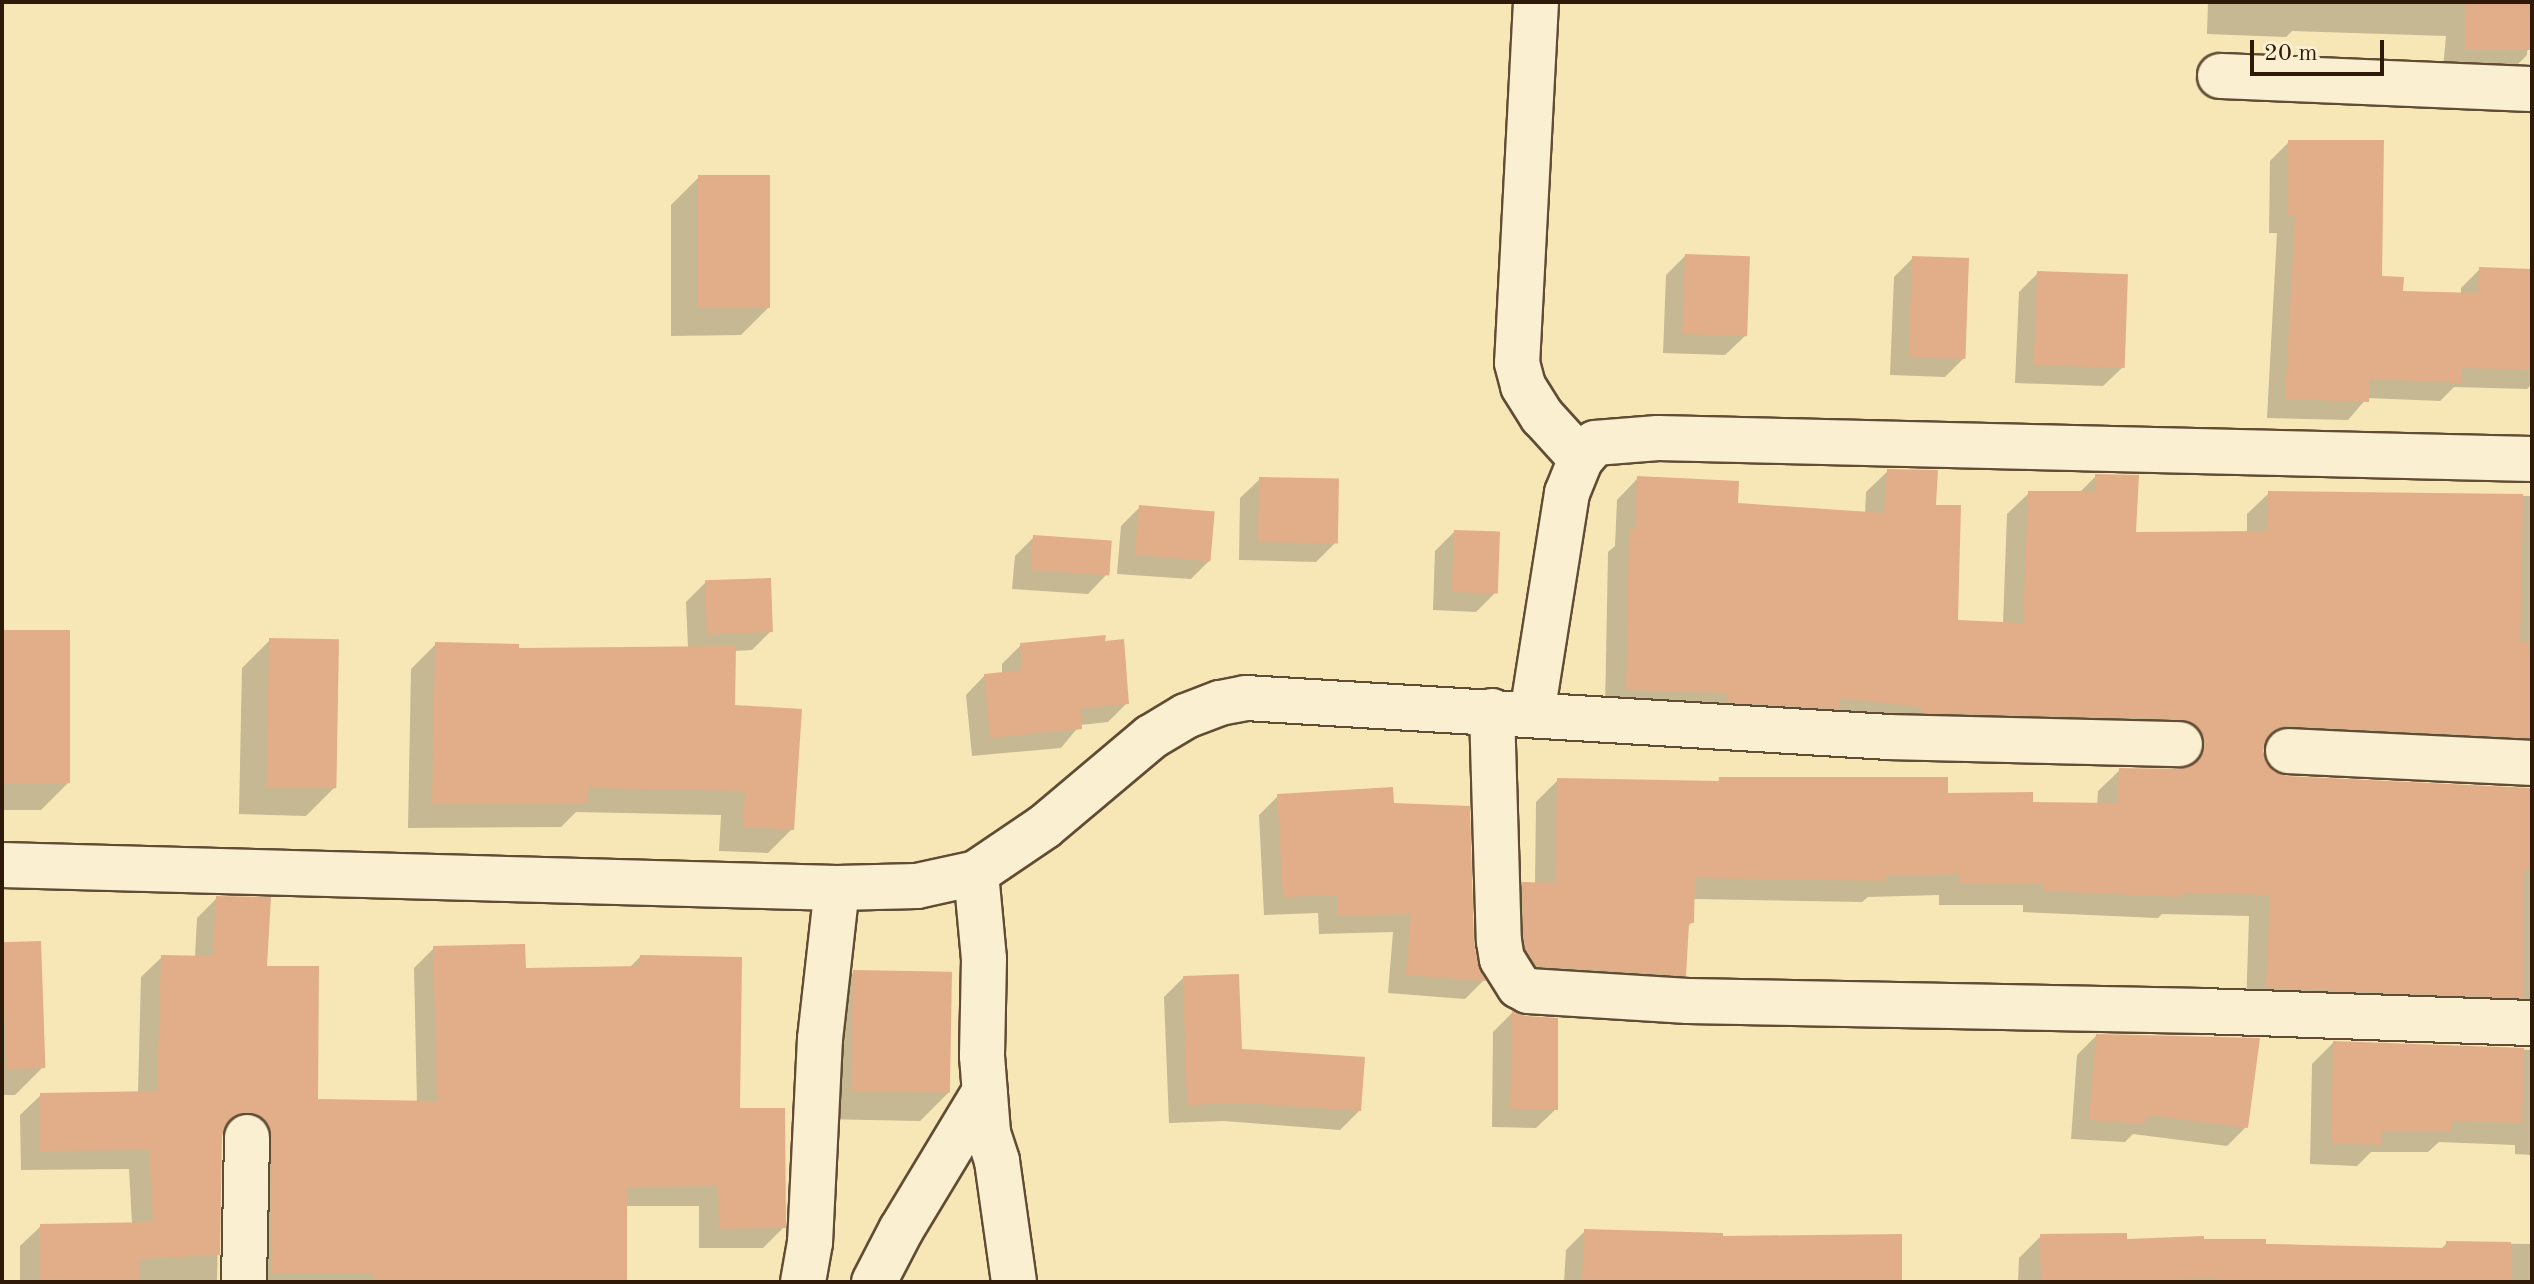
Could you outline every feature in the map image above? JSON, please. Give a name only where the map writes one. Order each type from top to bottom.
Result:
[{"type":"street","points":[[1536,2],[1517,363],[1523,386],[1542,416],[1581,459]]},
{"type":"street","points":[[2220,76],[2532,89]]},
{"type":"street","points":[[2532,459],[1658,438],[1595,443],[1581,459],[1567,493],[1512,712],[1499,941],[1502,959],[1519,986],[1528,991],[1688,1001],[2203,1011],[2532,1023]]},
{"type":"street","points":[[2,865],[837,888],[917,886],[976,873],[1044,827],[1151,737],[1186,716],[1220,703],[1280,697],[1889,737],[2180,744]]},
{"type":"street","points":[[2288,751],[2532,763]]},
{"type":"street","points":[[976,873],[984,959],[985,1091],[1014,1282]]},
{"type":"street","points":[[803,1282],[810,1243],[820,1039],[837,888]]},
{"type":"street","points":[[874,1282],[901,1230],[985,1091]]},
{"type":"street","points":[[244,1282],[247,1137]]},
{"type":"building","points":[[2465,2],[2532,2],[2532,50],[2465,50]]},
{"type":"building","points":[[2288,140],[2384,140],[2382,276],[2404,277],[2403,291],[2478,293],[2479,267],[2532,269],[2532,370],[2462,368],[2461,383],[2370,379],[2369,402],[2285,399],[2295,215],[2287,215]]},
{"type":"building","points":[[698,175],[770,175],[770,308],[698,308]]},
{"type":"building","points":[[1685,254],[1750,256],[1747,336],[1682,334]]},
{"type":"building","points":[[1912,256],[1969,258],[1965,359],[1908,357]]},
{"type":"building","points":[[2037,271],[2128,274],[2125,368],[2034,365]]},
{"type":"building","points":[[1887,469],[1938,470],[1936,505],[1961,505],[1958,620],[2023,623],[2028,491],[2095,491],[2095,474],[2139,475],[2136,532],[2267,531],[2268,491],[2523,494],[2520,642],[2532,642],[2532,738],[2289,726],[2277,728],[2268,737],[2263,751],[2266,763],[2274,772],[2287,776],[2532,788],[2532,870],[2524,870],[2524,998],[2266,988],[2270,895],[2182,893],[2182,897],[2044,891],[2044,884],[1959,884],[1959,874],[1886,876],[1886,881],[1695,878],[1694,923],[1689,923],[1686,976],[1536,966],[1526,950],[1524,939],[1522,882],[1555,883],[1557,778],[1719,781],[1719,777],[1948,777],[1948,793],[2033,792],[2033,802],[2117,803],[2119,768],[2179,769],[2191,766],[2201,758],[2205,745],[2202,733],[2194,723],[2181,719],[1922,713],[1922,707],[1839,698],[1839,709],[1726,702],[1727,693],[1626,690],[1629,529],[1635,529],[1637,476],[1739,481],[1738,503],[1884,513]]},
{"type":"building","points":[[1259,477],[1339,478],[1338,543],[1258,542]]},
{"type":"building","points":[[1139,505],[1215,512],[1210,561],[1135,555]]},
{"type":"building","points":[[1454,530],[1500,532],[1498,594],[1452,592]]},
{"type":"building","points":[[1033,535],[1112,541],[1109,575],[1031,570]]},
{"type":"building","points":[[771,578],[773,632],[707,634],[705,580]]},
{"type":"building","points":[[2,630],[70,630],[70,783],[2,783]]},
{"type":"building","points":[[1106,635],[1105,641],[1124,639],[1129,704],[1081,708],[1082,729],[990,738],[984,674],[1022,670],[1020,643]]},
{"type":"building","points":[[269,638],[339,639],[336,788],[266,787]]},
{"type":"building","points":[[435,642],[519,644],[519,648],[736,646],[735,705],[802,709],[794,830],[743,827],[745,791],[588,788],[588,804],[432,804]]},
{"type":"building","points":[[1393,787],[1394,803],[1470,806],[1474,942],[1478,964],[1486,981],[1406,975],[1411,914],[1337,916],[1337,895],[1283,897],[1277,794]]},
{"type":"building","points":[[216,896],[271,897],[267,966],[319,966],[318,1099],[437,1101],[433,946],[525,944],[526,968],[639,966],[640,955],[742,957],[740,1108],[785,1108],[786,1228],[719,1229],[718,1186],[627,1187],[627,1282],[374,1282],[374,1273],[271,1273],[272,1137],[268,1124],[261,1116],[247,1112],[234,1116],[226,1123],[222,1136],[220,1255],[139,1259],[139,1282],[40,1282],[40,1224],[153,1222],[149,1150],[40,1151],[40,1093],[157,1091],[161,955],[213,956]]},
{"type":"building","points":[[41,941],[45,1068],[6,1069],[2,942]]},
{"type":"building","points":[[853,970],[952,972],[950,1093],[851,1091]]},
{"type":"building","points":[[1239,974],[1242,1049],[1365,1057],[1361,1111],[1244,1103],[1187,1105],[1183,976]]},
{"type":"building","points":[[1512,1011],[1526,1016],[1558,1018],[1558,1110],[1510,1109]]},
{"type":"building","points":[[2096,1034],[2260,1038],[2248,1128],[2147,1115],[2146,1124],[2089,1120]]},
{"type":"building","points":[[2333,1041],[2524,1048],[2522,1123],[2452,1121],[2452,1131],[2381,1131],[2381,1145],[2331,1143]]},
{"type":"building","points":[[1584,1229],[1723,1233],[1723,1236],[1902,1234],[1902,1282],[1582,1282]]},
{"type":"building","points":[[2127,1233],[2127,1239],[2204,1236],[2204,1239],[2266,1239],[2266,1244],[2446,1248],[2446,1241],[2511,1242],[2511,1282],[2216,1282],[2216,1278],[2041,1282],[2040,1234]]}]
